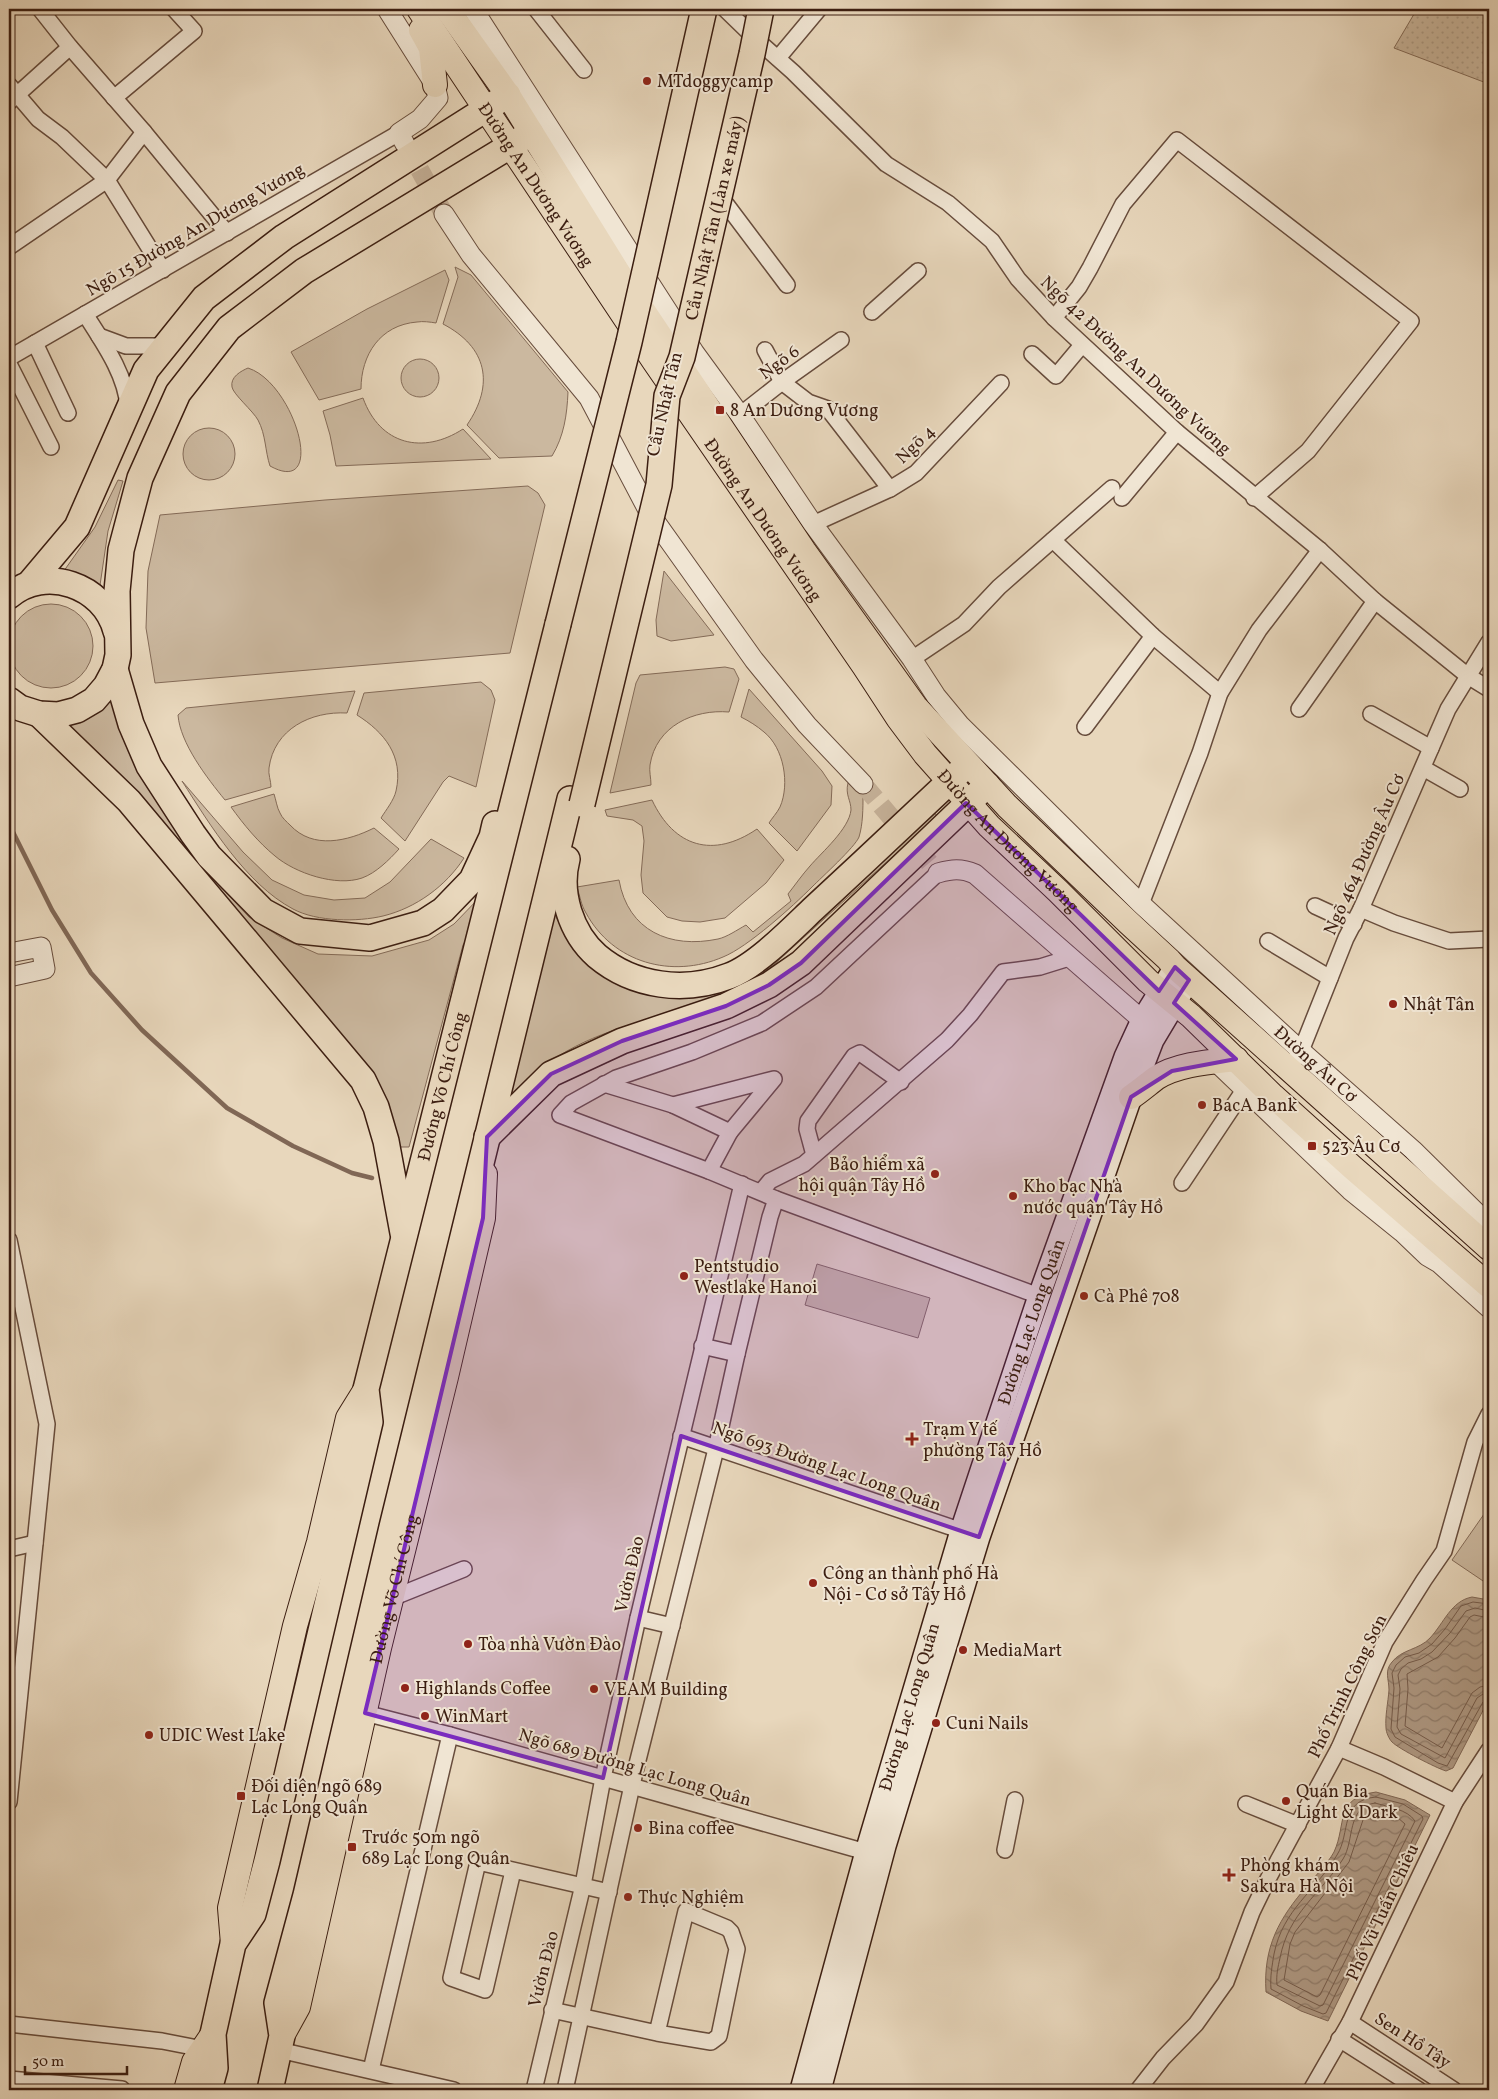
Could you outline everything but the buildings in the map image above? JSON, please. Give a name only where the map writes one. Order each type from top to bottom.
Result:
[{"type":"highway","points":[[616,394],[622,340],[697,9]]},
{"type":"highway","points":[[115,668],[130,724],[149,766],[209,856],[263,911],[300,931],[370,938],[423,923],[443,910],[472,880],[514,782],[532,676],[558,624],[616,394],[704,9]]},
{"type":"highway","name":"Cầu Nhật Tân","points":[[667,396],[746,52],[754,9]]},
{"type":"highway","name":"Cầu Nhật Tân (Làn xe máy)","points":[[667,396],[682,357],[761,9]]},
{"type":"highway","points":[[19,590],[77,527],[146,370],[204,298],[284,237],[508,95]]},
{"type":"highway","points":[[9,700],[20,708],[39,714],[58,715],[77,710],[94,700],[106,686],[115,668],[118,655],[116,591],[121,550],[140,478],[178,393],[229,328],[304,271],[531,133]]},
{"type":"highway","points":[[667,396],[659,485],[576,801],[565,868],[565,892],[570,917],[579,934],[597,955],[626,974],[654,983],[676,986],[705,983],[732,975],[753,961],[813,910],[968,765]]},
{"type":"highway","points":[[19,590],[45,581],[60,581],[75,585],[89,592],[108,612],[118,640]]},
{"type":"highway","points":[[39,714],[129,801],[363,1080],[376,1107],[386,1142],[404,1240]]},
{"type":"highway","name":"Đường Võ Chí Công","points":[[209,2090],[215,2068],[208,2042],[233,1944],[253,1914],[267,1861],[370,1422],[366,1389],[404,1240],[514,782]]},
{"type":"highway","points":[[487,1137],[551,1074],[622,1041],[726,1006],[769,986],[801,963],[854,915],[966,803],[987,785]]},
{"type":"highway","name":"Đường Võ Chí Công","points":[[270,2090],[280,2043],[277,2003],[306,1895],[392,1527],[487,1137],[576,801]]},
{"type":"main road","points":[[417,9],[420,29],[431,48],[435,85]]},
{"type":"main road","name":"Đường An Dương Vương","points":[[417,9],[654,361],[898,718],[925,754],[966,803],[1166,997]]},
{"type":"main road","name":"Đường An Dương Vương","points":[[447,9],[508,95],[624,282],[804,551],[915,706],[987,785],[1182,974]]},
{"type":"main road","name":"Đường Lạc Long Quân","points":[[820,2090],[970,1534],[1039,1296],[1125,1057],[1142,1020],[1166,997],[1182,974]]},
{"type":"main road","name":"Đường Âu Cơ","points":[[1182,974],[1294,1059],[1489,1248]]},
{"type":"main road","points":[[1166,997],[1225,1060],[1489,1286]]},
{"type":"main road","name":"Đường Lạc Long Quân","points":[[801,2090],[866,1852],[970,1534],[1153,1040],[1166,997]]},
{"type":"main road","points":[[1131,1097],[1158,1077],[1172,1071],[1225,1060]]},
{"type":"main road","name":"Đường Võ Chí Công","points":[[280,2043],[298,2007],[365,1713],[483,1218],[487,1137]]},
{"type":"main road","name":"Đường Võ Chí Công","points":[[186,2090],[194,2062],[208,2042]]},
{"type":"street","points":[[41,9],[70,48],[144,132],[227,233]]},
{"type":"street","points":[[114,98],[194,31],[174,9]]},
{"type":"street","points":[[387,9],[435,85],[438,98],[402,138]]},
{"type":"street","points":[[472,9],[687,341],[740,415],[813,524],[912,659],[936,696],[960,725],[1141,904],[1200,753],[1220,693],[1259,630],[1320,550]]},
{"type":"street","points":[[536,9],[584,70]]},
{"type":"street","name":"Ngõ 42 Đường An Dương Vương","points":[[725,9],[886,164],[948,203],[992,241],[1018,279],[1054,318],[1177,432],[1254,498],[1320,550],[1374,601],[1468,676],[1489,689]]},
{"type":"street","points":[[778,58],[819,9]]},
{"type":"street","points":[[687,341],[726,204],[758,42]]},
{"type":"street","points":[[70,48],[12,94],[38,119],[62,137],[107,180],[163,270]]},
{"type":"street","points":[[9,247],[107,180],[144,132]]},
{"type":"street","name":"Ngõ 15 Đường An Dương Vương","points":[[9,358],[227,233],[402,138]]},
{"type":"street","points":[[1054,318],[1090,268],[1123,204],[1177,140],[1411,320],[1308,451],[1254,498]]},
{"type":"street","points":[[726,204],[787,285]]},
{"type":"street","points":[[444,214],[471,255],[590,398],[650,514],[754,660],[807,726],[863,784]]},
{"type":"street","points":[[872,312],[918,271]]},
{"type":"street","points":[[85,314],[119,374],[127,397],[128,410]]},
{"type":"street","points":[[99,336],[126,346],[166,346]]},
{"type":"street","name":"Ngõ 6","points":[[740,415],[841,340]]},
{"type":"street","points":[[35,343],[68,413]]},
{"type":"street","points":[[1032,354],[1056,376],[1082,345]]},
{"type":"street","points":[[764,350],[782,382],[808,402],[828,409],[890,489]]},
{"type":"street","points":[[9,364],[51,446]]},
{"type":"street","name":"Ngõ 4","points":[[813,524],[890,489],[916,473],[1001,383]]},
{"type":"street","points":[[912,659],[964,624],[999,587],[1053,540],[1117,493],[1177,432]]},
{"type":"street","points":[[1053,540],[1153,636],[1220,693]]},
{"type":"street","points":[[1299,710],[1374,601]]},
{"type":"street","points":[[1086,727],[1153,636]]},
{"type":"street","name":"Ngõ 464 Đường Âu Cơ","points":[[1294,1059],[1448,709],[1489,642]]},
{"type":"street","points":[[1371,714],[1431,748]]},
{"type":"street","points":[[1423,768],[1460,789]]},
{"type":"street","points":[[1039,1296],[776,1199],[710,1171],[560,1115],[571,1103],[616,1078],[692,1052],[762,1023],[816,987],[927,881],[938,873],[951,869],[964,869],[975,874],[1142,1020]]},
{"type":"street","name":"Đường Âu Cơ","points":[[1141,904],[1294,1059],[1413,1150],[1489,1225]]},
{"type":"street","points":[[1315,906],[1354,924]]},
{"type":"street","points":[[1361,909],[1394,923],[1449,941],[1489,939]]},
{"type":"street","points":[[1268,941],[1330,978]]},
{"type":"street","points":[[9,953],[41,946],[45,969],[9,977]]},
{"type":"street","points":[[761,1192],[770,1180],[804,1164],[901,1082],[947,1040],[970,1015],[1003,972],[1040,967],[1069,958]]},
{"type":"street","points":[[814,1155],[807,1129],[808,1121],[854,1056],[860,1054],[901,1082]]},
{"type":"street","points":[[1225,1060],[1244,1090],[1350,1190],[1402,1232],[1427,1256],[1439,1263],[1489,1308]]},
{"type":"street","points":[[673,1105],[774,1080],[730,1132],[710,1171]]},
{"type":"street","points":[[604,1084],[673,1105],[730,1132]]},
{"type":"street","points":[[1182,1183],[1244,1090]]},
{"type":"street","name":"Vườn Đào","points":[[534,2090],[582,1885],[638,1618],[742,1184]]},
{"type":"street","points":[[566,2090],[632,1786],[776,1199]]},
{"type":"street","points":[[9,1240],[15,1305],[47,1424],[9,1802]]},
{"type":"street","points":[[702,1346],[737,1354]]},
{"type":"street","name":"Phố Trịnh Công Sơn","points":[[1138,2090],[1163,2058],[1196,2024],[1226,1982],[1252,1912],[1339,1748],[1385,1642],[1444,1551],[1475,1442],[1489,1414]]},
{"type":"street","name":"Ngõ 693 Đường Lạc Long Quân","points":[[681,1436],[970,1534]]},
{"type":"street","points":[[9,1548],[35,1543]]},
{"type":"street","points":[[392,1598],[464,1568]]},
{"type":"street","points":[[638,1618],[672,1626]]},
{"type":"street","name":"Ngõ 689 Đường Lạc Long Quân","points":[[365,1713],[450,1735],[866,1852]]},
{"type":"street","points":[[371,2070],[450,1735]]},
{"type":"street","points":[[1339,1748],[1384,1767],[1455,1802]]},
{"type":"street","name":"Phố Vũ Tuấn Chiêu","points":[[1311,2090],[1350,2022],[1455,1802],[1489,1750]]},
{"type":"street","points":[[1005,1850],[1015,1800]]},
{"type":"street","points":[[1246,1804],[1298,1825]]},
{"type":"street","points":[[514,1871],[485,1990],[451,1978],[478,1862],[609,1892]]},
{"type":"street","points":[[552,2010],[657,2033],[712,2042],[718,2038],[738,1948],[731,1932],[727,1928],[686,1911],[657,2033]]},
{"type":"street","name":"Sen Hồ Tây","points":[[1350,2022],[1454,2090]]},
{"type":"street","points":[[9,2024],[162,2041],[208,2042]]},
{"type":"street","points":[[1339,2039],[1419,2090]]},
{"type":"street","points":[[280,2043],[371,2070],[454,2090]]},
{"type":"street","points":[[9,2079],[122,2088],[122,2090]]},
{"type":"highlighted area","points":[[966,803],[1159,991],[1175,967],[1189,980],[1174,1003],[1236,1059],[1172,1071],[1131,1097],[979,1537],[681,1436],[603,1778],[365,1713],[483,1218],[487,1137],[551,1074],[622,1041],[726,1006],[769,985],[801,963]]},
{"type":"shaded area","points":[[1417,9],[1489,9],[1489,84],[1394,48]]},
{"type":"shaded area","points":[[455,267],[471,275],[568,392],[564,425],[552,456],[499,458],[467,425],[476,410],[483,381],[482,368],[477,355],[458,333],[443,324],[458,277]]},
{"type":"shaded area","points":[[445,270],[449,280],[436,323],[417,322],[404,324],[393,329],[375,344],[369,354],[362,376],[361,389],[319,400],[291,352],[367,309]]},
{"type":"shaded area","points":[[420,359],[433,365],[439,378],[433,391],[420,397],[407,391],[401,378],[407,365]]},
{"type":"shaded area","points":[[248,368],[265,378],[279,394],[291,414],[298,435],[301,453],[298,466],[288,472],[270,466],[263,431],[258,420],[233,390],[232,383],[234,377]]},
{"type":"shaded area","points":[[363,398],[380,426],[404,441],[418,443],[433,442],[463,429],[491,459],[336,466],[323,411]]},
{"type":"shaded area","points":[[204,428],[214,428],[228,435],[235,449],[235,459],[228,473],[214,480],[204,480],[194,476],[187,469],[183,459],[183,449],[187,439],[194,432]]},
{"type":"shaded area","points":[[118,480],[123,481],[108,531],[99,592],[61,575],[95,527]]},
{"type":"shaded area","points":[[528,486],[538,493],[545,505],[510,653],[155,683],[146,628],[148,571],[160,515],[325,500]]},
{"type":"shaded area","points":[[664,571],[714,635],[671,641],[657,636],[656,620]]},
{"type":"shaded area","points":[[51,604],[67,607],[86,623],[90,630],[93,646],[90,662],[74,681],[67,685],[51,688],[35,685],[16,669],[12,662],[9,646],[12,630],[28,611],[35,607]]},
{"type":"shaded area","points":[[725,667],[734,669],[739,679],[729,712],[716,712],[690,717],[668,730],[654,751],[650,767],[651,785],[610,793],[636,683],[640,675]]},
{"type":"shaded area","points":[[481,682],[491,690],[495,700],[476,787],[449,776],[443,782],[405,841],[381,818],[396,791],[397,767],[390,746],[376,729],[357,715],[364,693]]},
{"type":"shaded area","points":[[749,689],[822,771],[832,786],[831,805],[797,851],[769,823],[779,809],[783,798],[785,777],[780,757],[771,739],[759,728],[741,717]]},
{"type":"shaded area","points":[[355,691],[347,713],[320,715],[296,725],[286,733],[272,754],[269,770],[271,787],[225,800],[203,771],[189,748],[180,726],[178,715],[186,708]]},
{"type":"shaded area","points":[[110,699],[130,749],[191,845],[219,885],[249,917],[282,938],[318,954],[372,956],[429,940],[454,924],[480,897],[478,919],[463,945],[409,1147],[400,1147],[387,1103],[63,722]]},
{"type":"shaded area","points":[[182,781],[243,852],[272,880],[304,895],[334,900],[365,898],[390,882],[431,839],[464,858],[439,887],[407,908],[383,916],[350,920],[325,919],[303,913],[276,898],[245,869],[217,834]]},
{"type":"shaded area","points":[[848,783],[863,795],[861,827],[856,842],[838,862],[782,915],[745,945],[723,957],[704,963],[684,966],[664,966],[646,962],[628,955],[612,944],[598,930],[584,910],[577,887],[619,880],[624,898],[642,924],[668,938],[684,941],[718,939],[746,925],[753,932],[791,901],[788,894],[845,825],[851,810],[847,791]]},
{"type":"shaded area","points":[[274,794],[278,809],[283,818],[299,833],[309,838],[331,841],[353,837],[374,828],[399,849],[377,870],[362,878],[340,881],[304,873],[283,862],[269,851],[231,807]]},
{"type":"shaded area","points":[[652,800],[661,816],[683,838],[696,843],[710,845],[725,844],[757,829],[784,860],[766,883],[725,918],[700,922],[682,921],[667,917],[643,893],[641,875],[644,841],[642,826],[633,820],[607,816],[605,810]]},
{"type":"shaded area","points":[[933,811],[937,816],[768,970],[733,990],[710,1000],[619,1028],[584,1042],[551,1061],[509,1101],[549,895],[557,919],[570,941],[704,994]]},
{"type":"shaded area","points":[[817,1264],[930,1298],[918,1338],[805,1305]]},
{"type":"shaded area","points":[[1489,1507],[1489,1585],[1452,1560]]},
{"type":"water","points":[[1472,1597],[1489,1600],[1489,1699],[1453,1768],[1446,1771],[1396,1745],[1390,1739],[1386,1723],[1389,1690],[1388,1669],[1401,1654],[1426,1642],[1453,1608],[1465,1599]]},
{"type":"water","points":[[1376,1792],[1405,1800],[1430,1815],[1328,2021],[1301,2011],[1266,1992],[1267,1961],[1270,1947],[1281,1921],[1334,1852],[1348,1806],[1363,1795]]},
{"type":"waterway","points":[[9,824],[52,910],[91,973],[142,1030],[227,1108],[293,1146],[352,1173],[372,1178]]},
{"type":"tunnel","points":[[406,145],[444,214]]},
{"type":"tunnel","points":[[863,784],[938,873]]},
{"type":"place","name":"MTdoggycamp","points":[[647,81]]},
{"type":"place","name":"8 An Dương Vương","points":[[720,410]]},
{"type":"place","name":"Nhật Tân","points":[[1393,1004]]},
{"type":"place","name":"BacA Bank","points":[[1202,1105]]},
{"type":"place","name":"523 Âu Cơ","points":[[1312,1146]]},
{"type":"place","name":"Bảo hiểm xã hội quận Tây Hồ","points":[[935,1174]]},
{"type":"place","name":"Kho bạc Nhà nước quận Tây Hồ","points":[[1013,1196]]},
{"type":"place","name":"Pentstudio Westlake Hanoi","points":[[684,1276]]},
{"type":"place","name":"Cà Phê 708","points":[[1084,1296]]},
{"type":"place","name":"Trạm Y tế phường Tây Hồ","points":[[912,1439]]},
{"type":"place","name":"Công an thành phố Hà Nội - Cơ sở Tây Hồ","points":[[813,1583]]},
{"type":"place","name":"Tòa nhà Vườn Đào","points":[[468,1644]]},
{"type":"place","name":"MediaMart","points":[[963,1650]]},
{"type":"place","name":"Highlands Coffee","points":[[405,1688]]},
{"type":"place","name":"VEAM Building","points":[[594,1689]]},
{"type":"place","name":"WinMart","points":[[425,1716]]},
{"type":"place","name":"Cuni Nails","points":[[936,1723]]},
{"type":"place","name":"UDIC West Lake","points":[[149,1735]]},
{"type":"place","name":"Đối diện ngõ 689 Lạc Long Quân","points":[[241,1796]]},
{"type":"place","name":"Quán Bia Light & Dark","points":[[1286,1801]]},
{"type":"place","name":"Bina coffee","points":[[638,1828]]},
{"type":"place","name":"Trước 50m ngõ 689 Lạc Long Quân","points":[[352,1847]]},
{"type":"place","name":"Phòng khám Sakura Hà Nội","points":[[1229,1875]]},
{"type":"place","name":"Thực Nghiệm","points":[[628,1897]]}]
